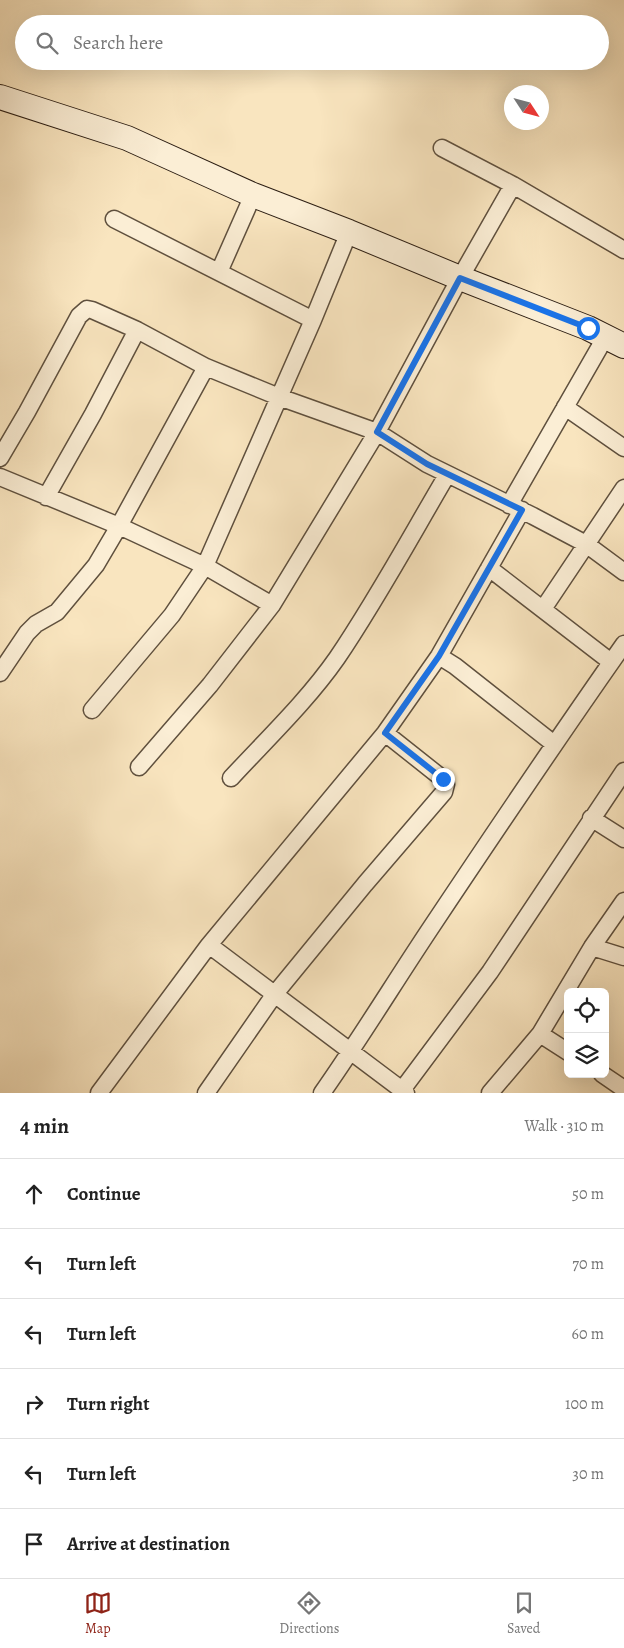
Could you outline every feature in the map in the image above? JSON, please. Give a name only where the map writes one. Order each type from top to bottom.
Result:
[{"type":"street","points":[[0,97],[127,138],[253,195],[350,232],[460,278],[588,328],[615,341],[565,407],[515,508],[489,568],[439,656],[385,733],[209,944],[99,1093]]},
{"type":"street","points":[[442,148],[513,185],[624,250]]},
{"type":"street","points":[[139,767],[221,671],[272,605],[377,432],[460,278],[513,185]]},
{"type":"street","points":[[219,272],[253,195]]},
{"type":"street","points":[[114,219],[313,320]]},
{"type":"street","points":[[92,710],[172,615],[205,566],[350,232]]},
{"type":"street","points":[[0,458],[79,316],[87,309],[137,330],[206,367],[278,397],[377,432],[447,475],[586,544],[624,572]]},
{"type":"street","points":[[46,497],[93,414],[137,330]]},
{"type":"street","points":[[0,673],[27,634],[36,624],[57,612],[96,565],[206,367]]},
{"type":"street","points":[[565,407],[624,448]]},
{"type":"street","points":[[231,778],[304,698],[336,659],[447,475]]},
{"type":"street","points":[[0,477],[119,526],[205,566],[272,605]]},
{"type":"street","points":[[543,610],[624,488]]},
{"type":"street","points":[[489,568],[611,662]]},
{"type":"street","points":[[322,1093],[554,744],[624,644]]},
{"type":"street","points":[[439,656],[455,666],[554,744]]},
{"type":"street","points":[[206,1093],[274,994],[444,792],[446,784],[443,779],[385,733]]},
{"type":"street","points":[[209,944],[404,1091],[490,972],[624,771]]},
{"type":"street","points":[[592,818],[624,839]]},
{"type":"street","points":[[490,1093],[540,1034],[592,947],[624,901]]},
{"type":"street","points":[[592,947],[624,957]]},
{"type":"street","points":[[540,1034],[564,1049]]},
{"type":"street","points":[[608,1078],[624,1089]]},
{"type":"route","points":[[443,779],[385,733],[439,656],[522,510],[447,475],[377,432],[460,278],[588,328]]}]
